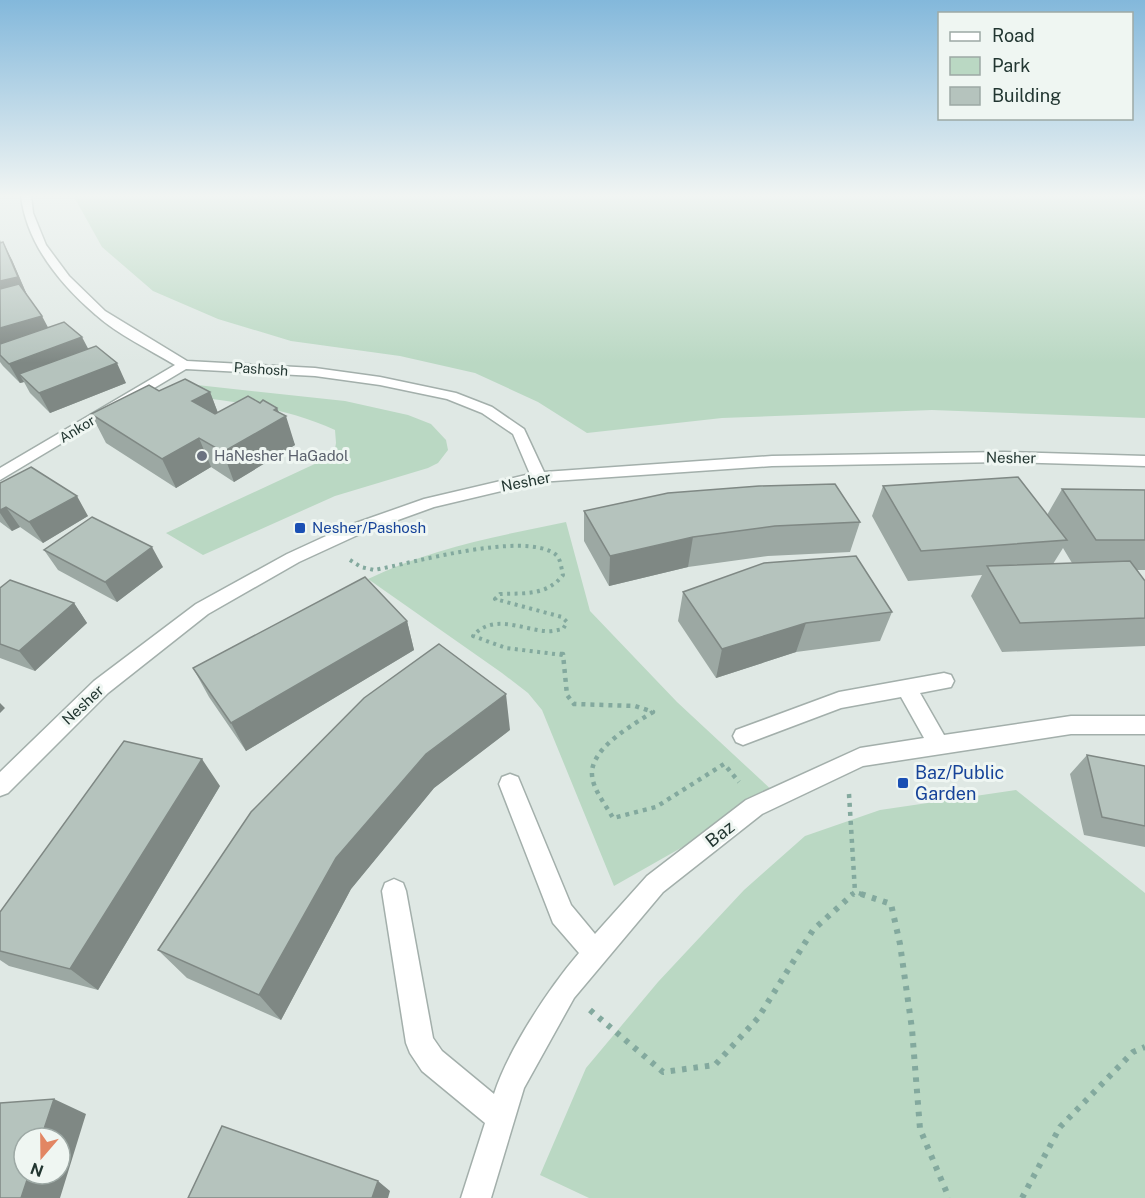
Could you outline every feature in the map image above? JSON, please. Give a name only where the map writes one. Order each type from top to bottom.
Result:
[{"type":"street","name":"Pashosh","points":[[46,251],[64,278],[101,314],[184,364],[315,372],[380,381],[452,396],[487,410],[519,432],[539,477]]},
{"type":"street","name":"Ankor","points":[[0,475],[184,364]]},
{"type":"street","name":"Nesher","points":[[0,786],[101,687],[201,609],[293,558],[356,529],[430,502],[539,477],[772,461],[1003,457],[1145,461]]},
{"type":"street","points":[[743,736],[839,700],[944,681]]},
{"type":"street","points":[[906,687],[938,745]]},
{"type":"street","name":"Baz","points":[[476,1198],[512,1082],[565,989],[655,884],[754,807],[860,757],[1071,725],[1145,725]]},
{"type":"street","points":[[510,784],[562,914],[570,927],[596,953]]},
{"type":"street","points":[[394,891],[420,1043],[432,1061],[501,1118]]},
{"type":"path","points":[[324,544],[361,567],[374,570],[481,549],[519,546],[535,547],[553,553],[560,559],[563,575],[556,586],[547,591],[500,594],[495,599],[562,617],[567,622],[563,628],[545,631],[496,623],[476,631],[473,636],[493,646],[525,653],[562,654],[567,694],[574,704],[635,706],[653,712],[618,735],[596,757],[592,774],[613,818],[656,807],[724,764],[744,788]]},
{"type":"path","points":[[847,763],[855,892]]},
{"type":"path","points":[[565,989],[663,1072],[715,1065],[758,1018],[813,930],[855,892]]},
{"type":"path","points":[[855,892],[891,904],[900,944],[912,1029],[920,1129],[949,1198]]},
{"type":"path","points":[[1022,1198],[1060,1127],[1133,1052],[1145,1047]]},
{"type":"green space","points":[[107,251],[1145,251],[1145,418],[932,410],[722,418],[587,433],[538,402],[475,373],[400,356],[291,341],[218,319],[153,291]]},
{"type":"green space","points":[[197,385],[345,401],[408,415],[431,424],[446,440],[448,450],[438,463],[428,468],[335,496],[203,555],[166,533],[334,455],[336,443],[335,430],[293,415],[249,404],[160,394],[170,387]]},
{"type":"green space","points":[[566,522],[590,611],[677,702],[776,794],[614,886],[542,710],[528,693],[502,673],[368,579],[441,551]]},
{"type":"green space","points":[[1016,790],[1145,893],[1145,1198],[589,1198],[540,1175],[586,1068],[658,982],[744,890],[805,836],[880,810]]},
{"type":"building","points":[[0,251],[7,251],[18,277],[0,281]]},
{"type":"building","points":[[19,284],[42,316],[0,328],[0,289]]},
{"type":"building","points":[[64,322],[82,337],[9,364],[0,355],[0,344]]},
{"type":"building","points":[[96,346],[117,363],[39,393],[19,374]]},
{"type":"building","points":[[185,379],[210,392],[192,401],[215,414],[248,396],[260,403],[263,400],[277,408],[274,410],[286,416],[223,452],[199,438],[162,459],[91,414],[149,385],[159,391]]},
{"type":"building","points":[[31,467],[77,496],[29,522],[6,507],[0,510],[0,483]]},
{"type":"building","points":[[1018,477],[1067,540],[921,551],[883,486]]},
{"type":"building","points":[[835,484],[860,522],[775,526],[693,537],[610,556],[584,511],[668,493],[759,486]]},
{"type":"building","points":[[1062,489],[1145,490],[1145,540],[1096,540]]},
{"type":"building","points":[[92,517],[152,547],[105,582],[44,550]]},
{"type":"building","points":[[856,556],[892,612],[806,623],[722,649],[683,592],[764,563]]},
{"type":"building","points":[[1130,561],[1145,581],[1145,618],[1020,623],[987,566]]},
{"type":"building","points":[[365,577],[407,621],[231,723],[193,668]]},
{"type":"building","points":[[10,580],[74,603],[19,651],[0,644],[0,588]]},
{"type":"building","points":[[439,644],[506,694],[426,754],[336,858],[259,995],[158,950],[251,812],[364,698]]},
{"type":"building","points":[[124,741],[202,759],[70,969],[0,951],[0,912]]},
{"type":"building","points":[[1087,755],[1145,766],[1145,826],[1102,817]]},
{"type":"building","points":[[54,1099],[45,1126],[12,1126],[12,1186],[25,1186],[21,1198],[0,1198],[0,1103]]},
{"type":"building","points":[[222,1126],[378,1181],[372,1198],[188,1198]]},
{"type":"place","name":"HaNesher HaGadol","points":[[202,456]]},
{"type":"place","name":"Nesher/Pashosh","points":[[300,528]]},
{"type":"place","name":"Baz/Public Garden","points":[[903,783]]}]
